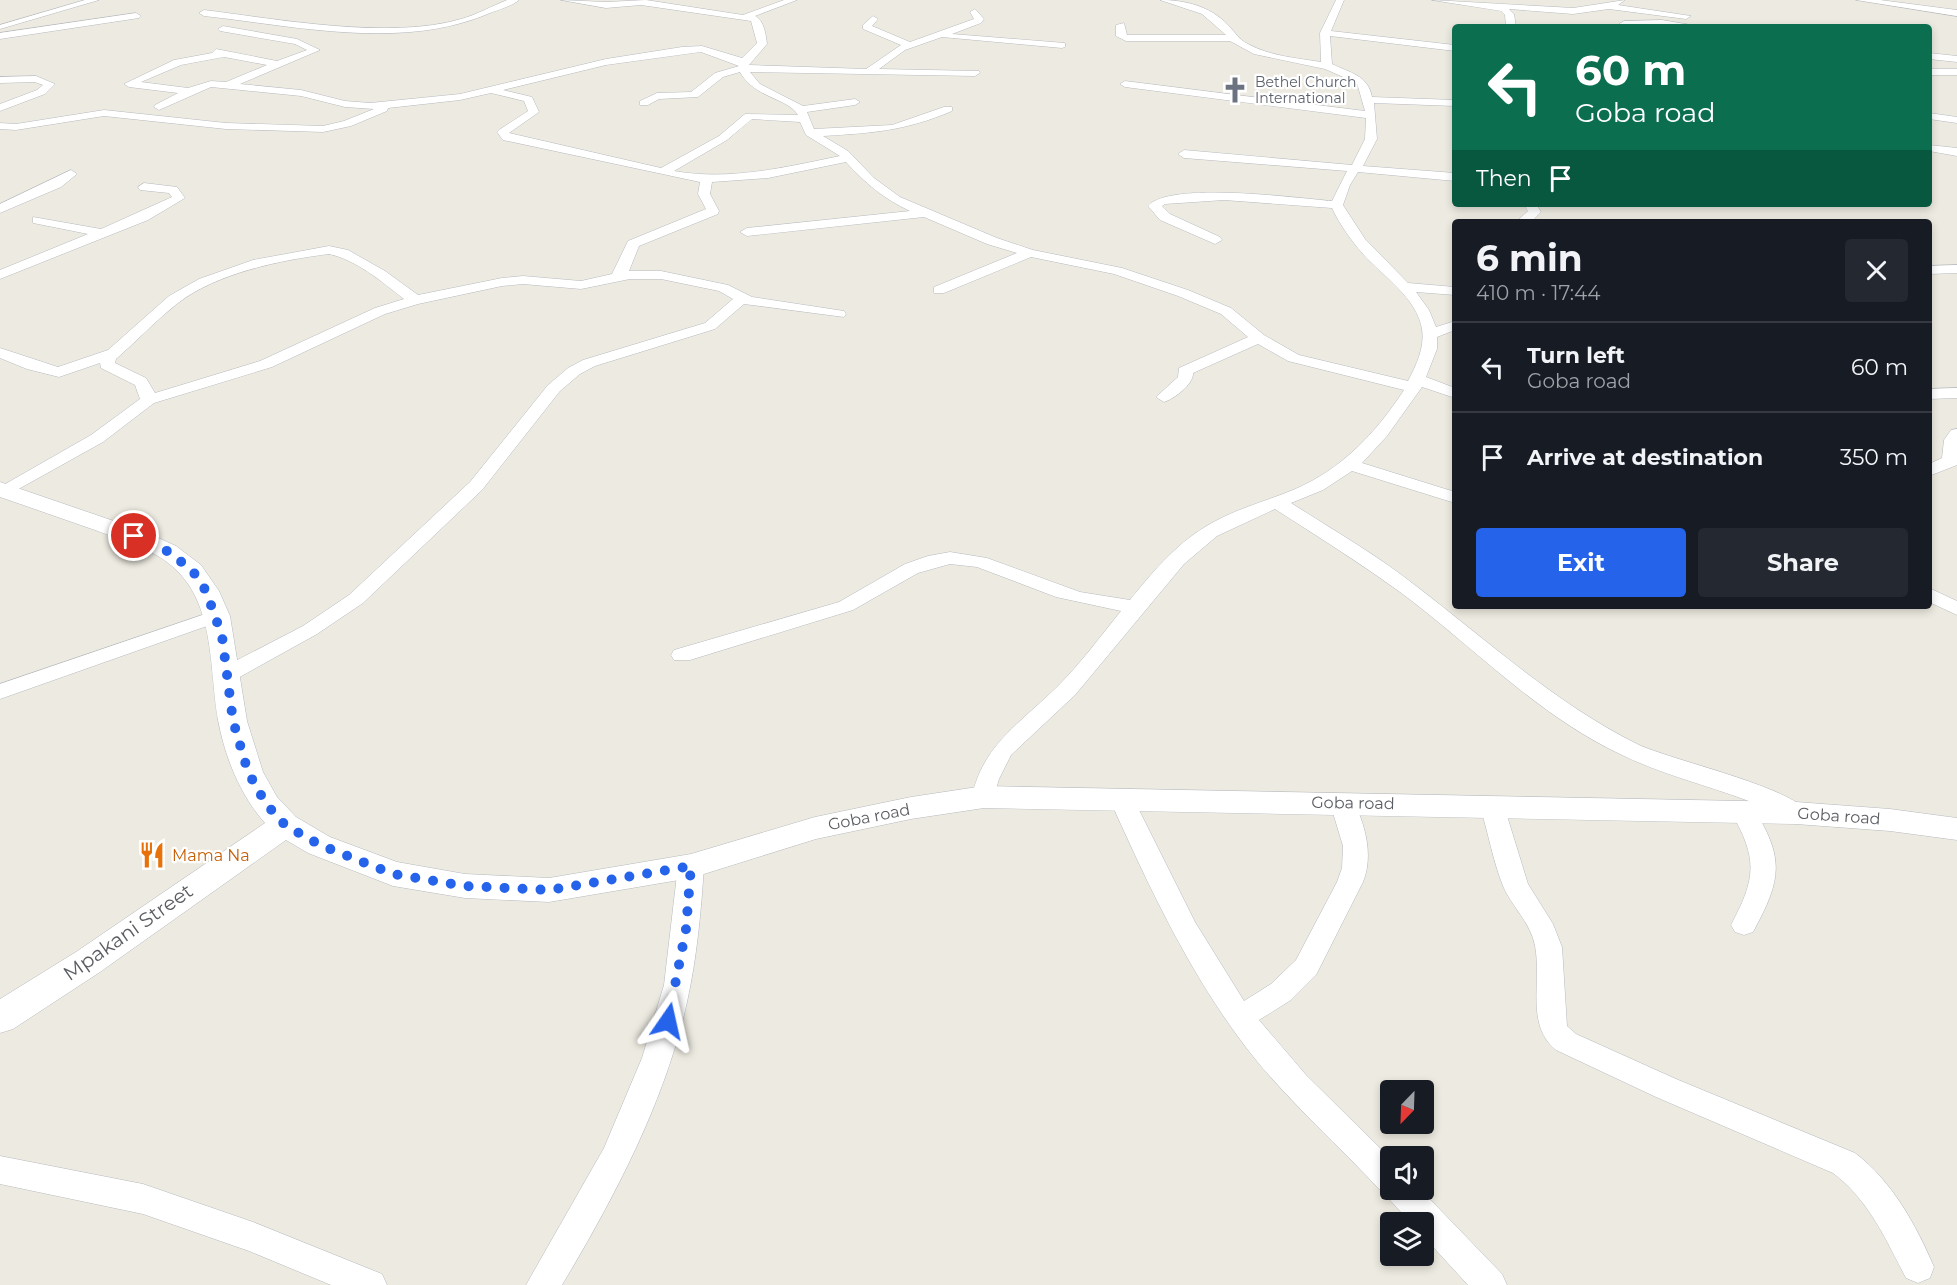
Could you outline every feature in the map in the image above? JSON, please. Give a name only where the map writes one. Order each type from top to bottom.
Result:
[{"type":"street","points":[[0,28],[95,0]]},
{"type":"street","points":[[204,13],[343,29],[414,29],[462,22],[515,0]]},
{"type":"street","points":[[565,0],[606,5],[634,1],[755,19],[762,44],[744,65],[719,75],[694,95],[657,96],[644,103]]},
{"type":"street","points":[[683,8],[700,0]]},
{"type":"street","points":[[747,16],[793,0]]},
{"type":"street","points":[[984,797],[985,782],[1008,743],[1067,689],[1134,607],[1196,541],[1215,528],[1279,503],[1333,477],[1350,465],[1406,402],[1418,380],[1431,341],[1418,307],[1404,287],[1362,244],[1345,221],[1337,205],[1342,187],[1367,148],[1372,129],[1361,81],[1327,66],[1280,57],[1246,47],[1233,38],[1224,26],[1188,2],[1164,0]]},
{"type":"street","points":[[1327,66],[1323,46],[1325,33],[1340,0]]},
{"type":"street","points":[[1436,0],[1508,11],[1510,24]]},
{"type":"street","points":[[1489,7],[1505,0],[1607,6],[1686,16]]},
{"type":"street","points":[[1607,6],[1621,0]]},
{"type":"street","points":[[1860,0],[1957,13]]},
{"type":"street","points":[[868,72],[910,45],[978,21],[980,19],[975,12]]},
{"type":"street","points":[[0,36],[136,16]]},
{"type":"street","points":[[873,19],[866,27],[910,45]]},
{"type":"street","points":[[1624,24],[1671,24]]},
{"type":"street","points":[[1121,25],[1121,36],[1126,38],[1233,38]]},
{"type":"street","points":[[219,29],[297,42],[315,50],[228,85]]},
{"type":"street","points":[[1325,33],[1452,48]]},
{"type":"street","points":[[940,36],[1062,45]]},
{"type":"street","points":[[196,48],[280,65]]},
{"type":"street","points":[[159,107],[205,85],[228,85],[307,94],[354,105],[425,102],[492,90],[606,62],[702,49],[744,65],[868,72],[975,73]]},
{"type":"street","points":[[190,91],[129,84],[178,62],[228,53]]},
{"type":"street","points":[[1932,56],[1957,59]]},
{"type":"street","points":[[1244,57],[1280,57]]},
{"type":"street","points":[[744,65],[762,91],[803,114],[810,133],[849,158],[870,181],[896,200],[992,241],[1030,253],[1117,271],[1183,293],[1226,311],[1259,338],[1294,358],[1418,380],[1452,392]]},
{"type":"street","points":[[1932,72],[1957,72]]},
{"type":"street","points":[[0,80],[36,79],[50,84],[47,89],[29,98],[0,108]]},
{"type":"street","points":[[1125,84],[1368,108],[1452,103]]},
{"type":"street","points":[[492,90],[531,102],[534,113],[507,128],[503,132],[504,136],[663,172],[707,179],[768,174],[849,158]]},
{"type":"street","points":[[29,98],[46,100]]},
{"type":"street","points":[[663,172],[723,138],[749,116],[803,114],[855,102]]},
{"type":"street","points":[[79,105],[113,113]]},
{"type":"street","points":[[0,126],[16,127],[93,113],[113,113],[226,126],[323,129],[347,124],[389,105]]},
{"type":"street","points":[[810,133],[892,128],[922,120],[948,109]]},
{"type":"street","points":[[1932,116],[1957,120]]},
{"type":"street","points":[[1932,148],[1957,152]]},
{"type":"street","points":[[1184,154],[1452,177]]},
{"type":"street","points":[[0,209],[57,184],[71,174]]},
{"type":"street","points":[[617,278],[627,263],[633,244],[713,211],[705,194],[707,179]]},
{"type":"street","points":[[0,275],[143,217],[178,198],[173,190],[144,187]]},
{"type":"street","points":[[1215,240],[1165,217],[1154,206],[1162,200],[1224,195],[1337,205]]},
{"type":"street","points":[[1527,219],[1535,212],[1532,207]]},
{"type":"street","points":[[747,232],[927,212]]},
{"type":"street","points":[[38,220],[100,233]]},
{"type":"street","points":[[148,400],[148,391],[144,382],[107,365],[109,357],[174,299],[204,282],[258,263],[329,250],[343,253],[380,274],[415,300]]},
{"type":"street","points":[[939,290],[1030,253]]},
{"type":"street","points":[[1932,270],[1957,269]]},
{"type":"street","points":[[3,490],[104,436],[148,400],[266,364],[380,311],[415,300],[502,282],[540,281],[581,285],[644,274],[723,288],[741,299],[839,314]]},
{"type":"street","points":[[1404,287],[1452,291]]},
{"type":"street","points":[[228,674],[310,630],[356,599],[476,486],[542,401],[574,371],[589,363],[710,326],[741,299]]},
{"type":"street","points":[[1430,334],[1452,326]]},
{"type":"street","points":[[1164,397],[1182,384],[1186,378],[1185,371],[1259,338]]},
{"type":"street","points":[[0,352],[33,366],[60,372],[114,353]]},
{"type":"street","points":[[1418,380],[1452,378]]},
{"type":"street","points":[[1932,394],[1957,393]]},
{"type":"street","points":[[1932,470],[1954,459],[1953,440],[1957,434]]},
{"type":"street","points":[[1350,465],[1452,497]]},
{"type":"street","name":"Goba road","points":[[3,490],[134,536],[167,551],[192,570],[206,591],[217,616],[228,674],[233,721],[248,772],[266,804],[285,825],[320,845],[393,874],[465,886],[549,890],[691,866],[815,828],[911,808],[984,797],[1796,813],[1890,820],[1957,829]]},
{"type":"street","points":[[1279,503],[1407,588],[1530,687],[1581,722],[1631,750],[1764,797],[1796,813]]},
{"type":"street","points":[[682,655],[846,606],[866,598],[914,568],[947,558],[1012,572],[1050,589],[1085,600],[1134,607]]},
{"type":"street","points":[[1932,596],[1957,609]]},
{"type":"street","points":[[0,692],[217,616]]},
{"type":"street","points":[[1121,798],[1172,908],[1196,951],[1241,1016],[1266,1051],[1380,1169]]},
{"type":"street","points":[[1241,1016],[1269,1001],[1299,975],[1311,959],[1323,928],[1351,879],[1356,863],[1356,847],[1342,803]]},
{"type":"street","points":[[1492,806],[1516,886],[1544,931],[1549,946],[1552,1023],[1555,1033],[1566,1042],[1666,1088],[1844,1162],[1861,1174],[1872,1188],[1918,1267]]},
{"type":"street","points":[[1743,812],[1758,834],[1764,851],[1767,871],[1758,901],[1744,925]]},
{"type":"street","name":"Mpakani Street","points":[[0,1017],[88,962],[285,825]]},
{"type":"street","points":[[543,1285],[581,1224],[637,1110],[664,1032],[686,929],[691,866]]},
{"type":"street","points":[[0,1170],[143,1199],[253,1237],[370,1285]]},
{"type":"street","points":[[1410,1200],[1490,1285]]},
{"type":"place","name":"Bethel Church International","points":[[1235,90]]},
{"type":"place","name":"Mama Na","points":[[152,855]]},
{"type":"route","points":[[134,536],[167,551],[192,570],[206,591],[217,616],[222,636],[233,721],[248,772],[266,804],[285,825],[320,845],[393,874],[465,886],[549,890],[691,866],[686,929],[668,1021]]}]
